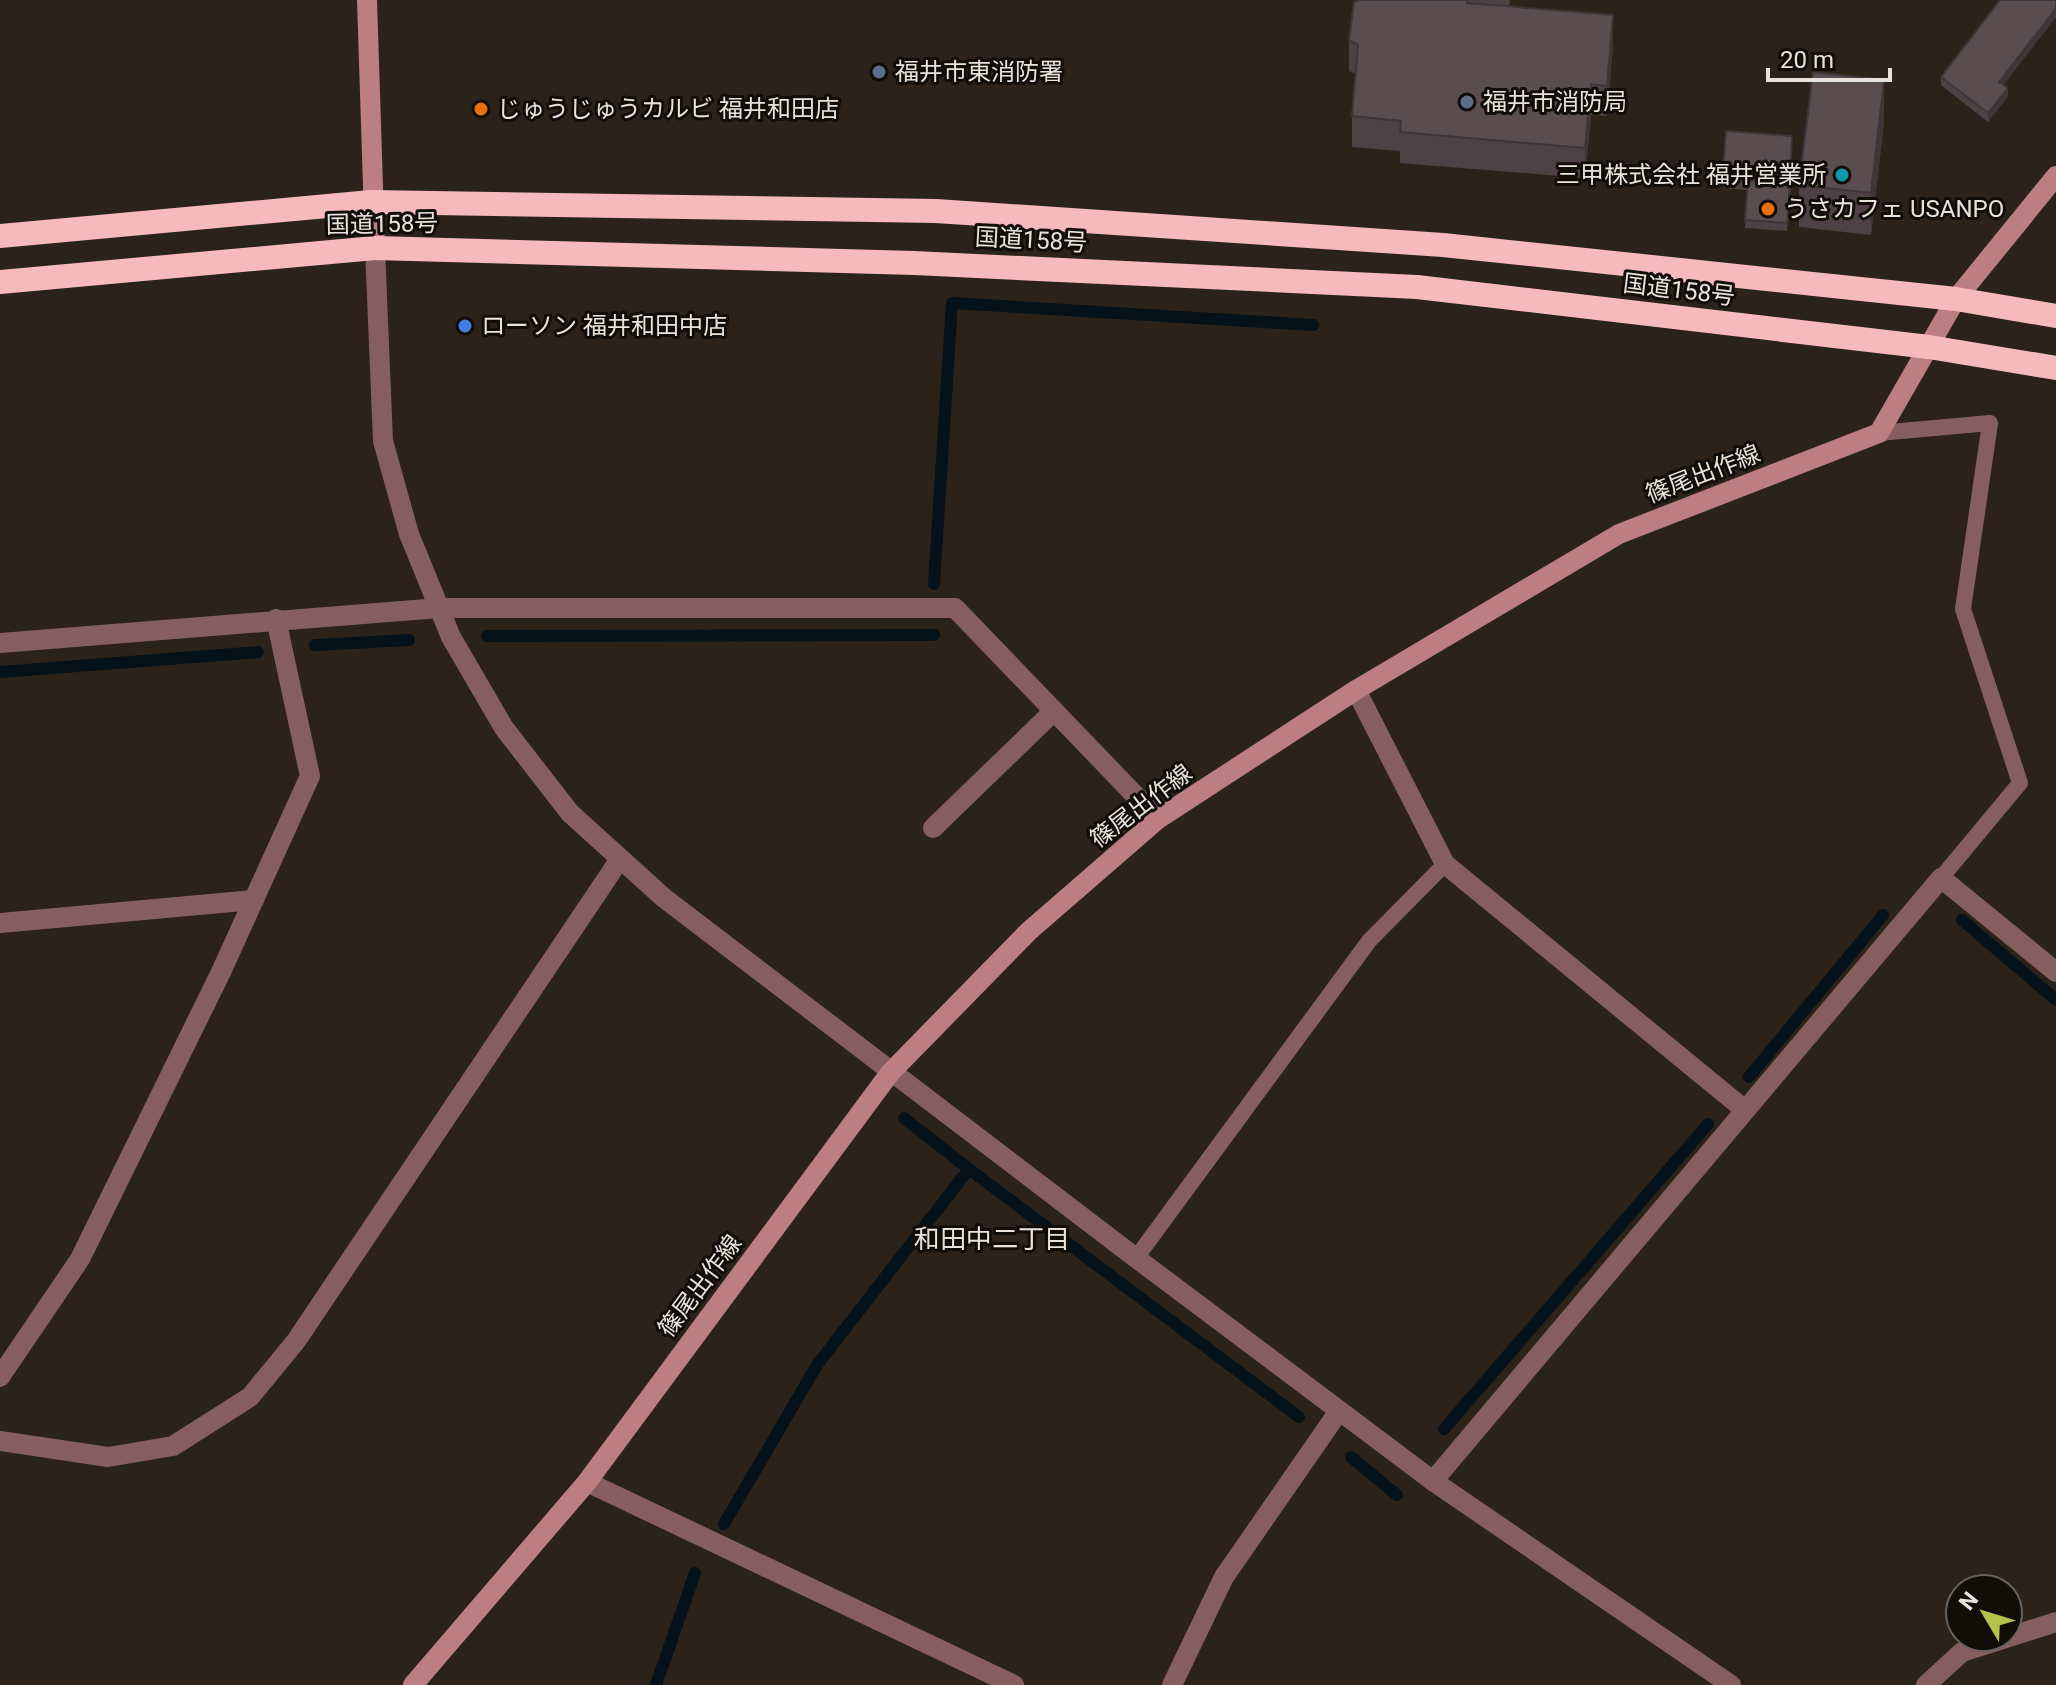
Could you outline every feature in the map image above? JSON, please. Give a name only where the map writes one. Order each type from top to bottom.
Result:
[{"type":"highway","name":"国道158号","points":[[0,236],[371,202],[936,211],[1443,245],[1956,299],[2056,316]]},
{"type":"highway","name":"国道158号","points":[[0,282],[375,248],[914,263],[1417,287],[1929,347],[2056,368]]},
{"type":"main road","points":[[367,0],[371,202],[375,248]]},
{"type":"main road","points":[[1879,433],[1956,299],[2056,176]]},
{"type":"main road","name":"篠尾出作線","points":[[413,1685],[587,1482],[890,1073],[1029,931],[1158,819],[1356,690],[1619,534],[1879,433]]},
{"type":"street","points":[[375,248],[383,441],[409,534],[451,637],[504,728],[570,813],[664,898],[890,1073],[1339,1411],[1433,1481],[1731,1685]]},
{"type":"street","points":[[0,643],[439,608],[955,608],[1158,819]]},
{"type":"street","points":[[0,1377],[80,1259],[254,900],[310,776],[276,619]]},
{"type":"street","points":[[1356,690],[1445,864],[1745,1110]]},
{"type":"street","points":[[933,828],[1054,711]]},
{"type":"street","points":[[0,1441],[108,1457],[173,1446],[250,1397],[296,1341],[620,859]]},
{"type":"street","points":[[1433,1481],[1941,878],[2056,972]]},
{"type":"street","points":[[0,923],[254,900]]},
{"type":"street","points":[[1172,1685],[1224,1577],[1339,1411]]},
{"type":"street","points":[[587,1482],[1014,1685]]},
{"type":"street","points":[[1926,1685],[1962,1652],[2056,1622]]},
{"type":"lane","points":[[1879,433],[1990,423],[1963,609],[2020,783],[1941,878]]},
{"type":"lane","points":[[1136,1258],[1369,941],[1445,864]]},
{"type":"building","points":[[1468,0],[1467,3],[1613,15],[1607,86],[1591,84],[1585,148],[1400,132],[1401,121],[1352,116],[1358,45],[1349,40],[1354,2]]},
{"type":"building","points":[[2000,0],[2056,0],[2056,11],[1999,82],[2008,88],[1988,113],[1941,77]]},
{"type":"building","points":[[1813,72],[1884,80],[1871,193],[1799,185]]},
{"type":"building","points":[[1726,131],[1792,136],[1790,176],[1723,172]]},
{"type":"building","points":[[1748,181],[1790,184],[1787,223],[1745,220]]},
{"type":"waterway","points":[[934,584],[952,303],[1313,325]]},
{"type":"waterway","points":[[487,636],[934,635]]},
{"type":"waterway","points":[[315,645],[409,640]]},
{"type":"waterway","points":[[0,672],[258,652]]},
{"type":"waterway","points":[[1749,1077],[1883,915]]},
{"type":"waterway","points":[[1962,920],[2056,1000]]},
{"type":"waterway","points":[[724,1524],[817,1365],[969,1169],[904,1118]]},
{"type":"waterway","points":[[1444,1429],[1708,1124]]},
{"type":"waterway","points":[[969,1169],[1299,1417]]},
{"type":"waterway","points":[[1351,1457],[1397,1495]]},
{"type":"waterway","points":[[656,1685],[695,1573]]},
{"type":"place","name":"福井市東消防署","points":[[879,72]]},
{"type":"place","name":"福井市消防局","points":[[1467,102]]},
{"type":"place","name":"じゅうじゅうカルビ 福井和田店","points":[[481,109]]},
{"type":"place","name":"三甲株式会社 福井営業所","points":[[1842,175]]},
{"type":"place","name":"うさカフェ USANPO","points":[[1768,209]]},
{"type":"place","name":"ローソン 福井和田中店","points":[[465,326]]},
{"type":"district","name":"和田中二丁目","points":[[992,1239]]}]
